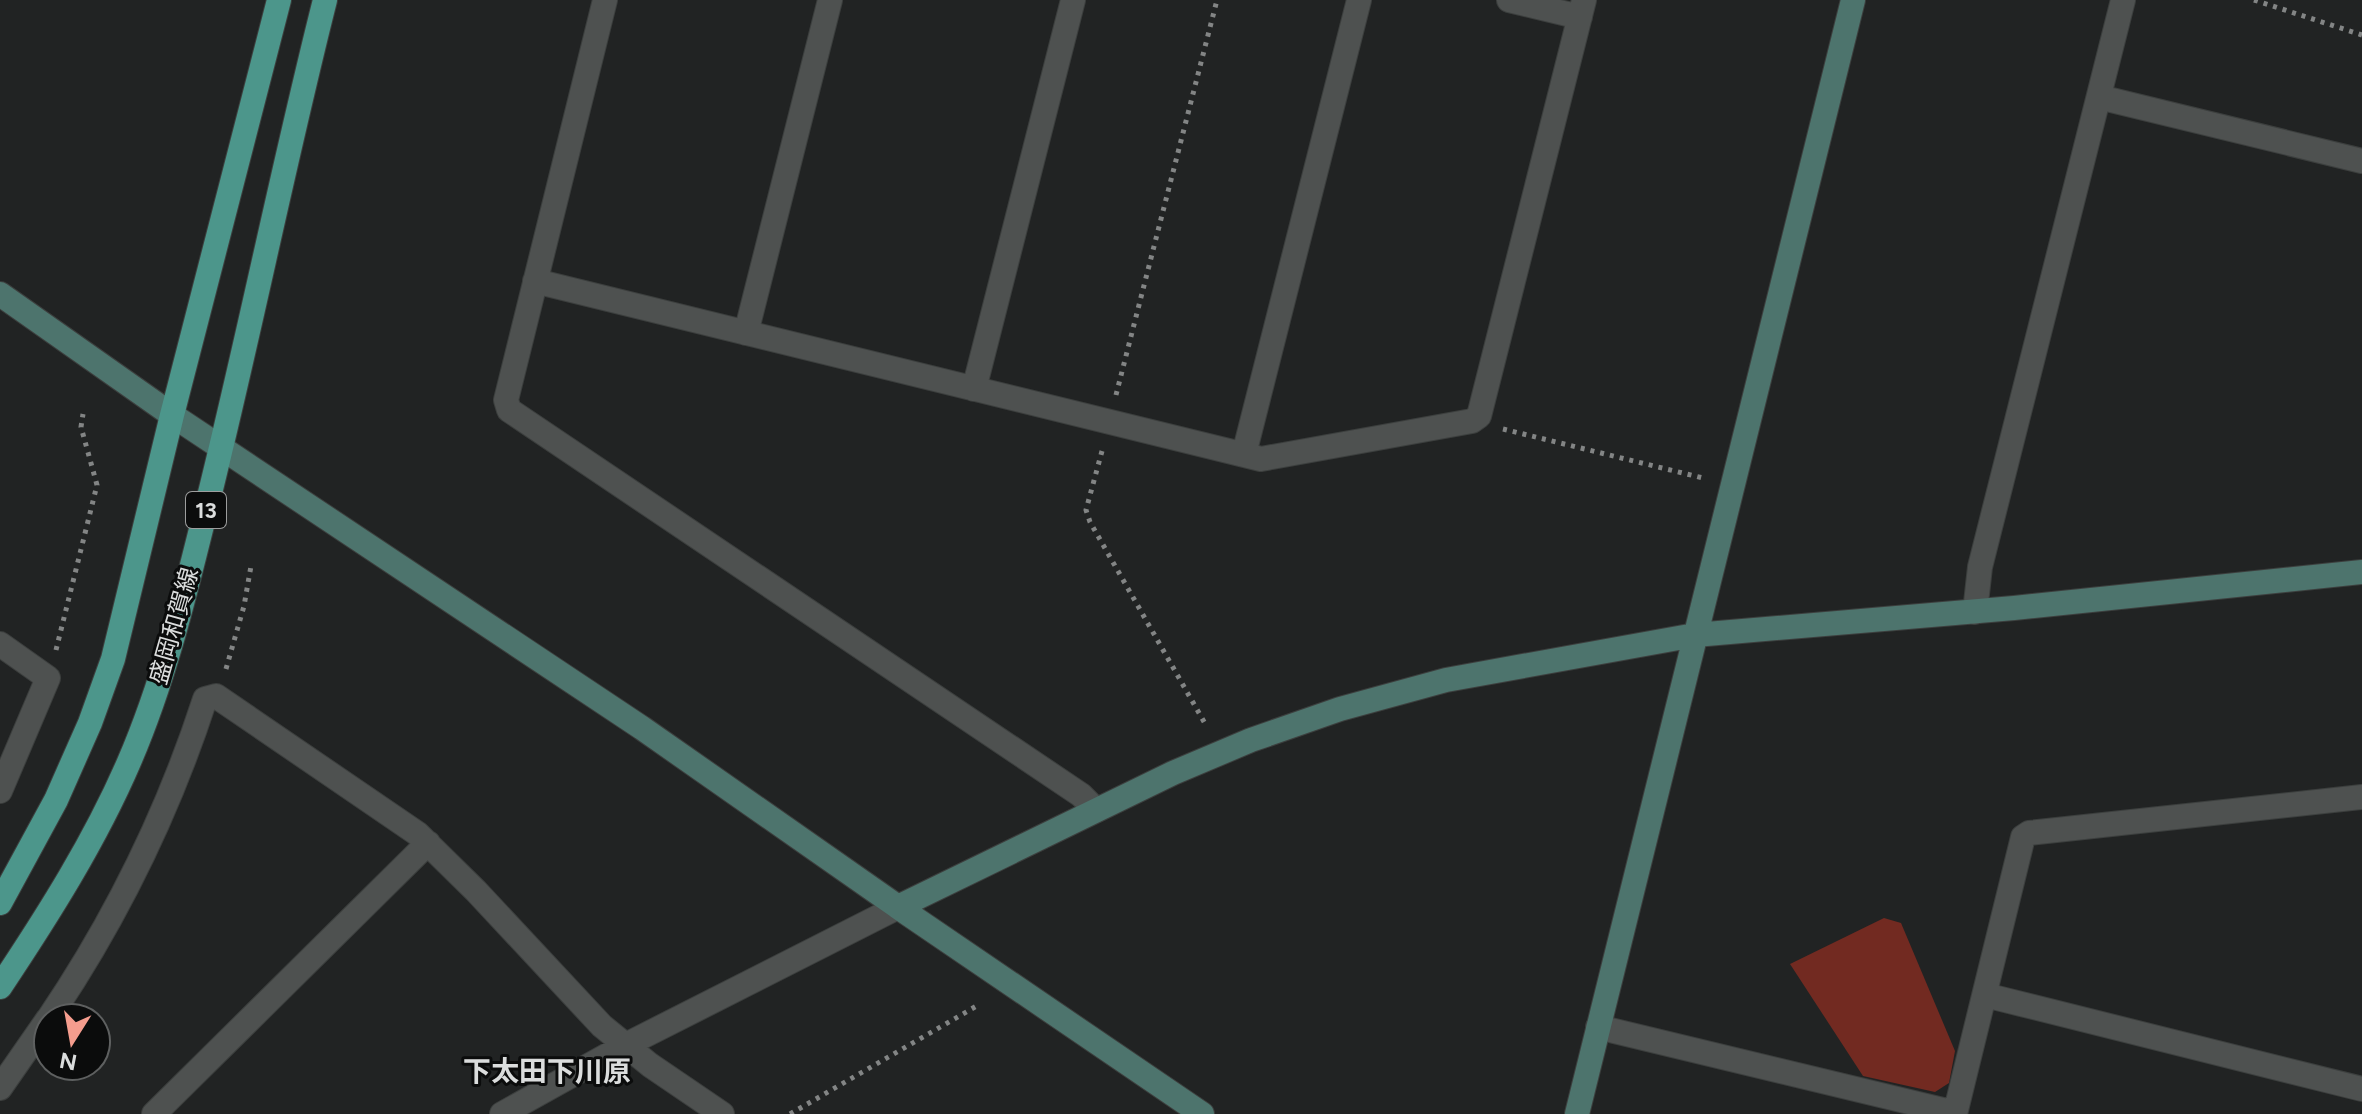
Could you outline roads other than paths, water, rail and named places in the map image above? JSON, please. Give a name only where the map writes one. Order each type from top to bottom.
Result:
[{"type":"main road","name":"盛岡和賀線","points":[[0,903],[56,800],[90,723],[113,659],[279,0]]},
{"type":"main road","name":"盛岡和賀線","points":[[0,987],[95,833],[129,762],[156,691],[180,613],[221,447],[294,121],[325,0]]},
{"type":"street","points":[[605,0],[506,400],[509,410],[1081,795],[1096,810]]},
{"type":"street","points":[[746,333],[830,0]]},
{"type":"street","points":[[974,389],[1073,0]]},
{"type":"street","points":[[1244,454],[1359,0]]},
{"type":"street","points":[[535,281],[1261,459],[1476,419],[1582,8],[1509,0]]},
{"type":"street","points":[[1577,1114],[1853,0]]},
{"type":"street","points":[[1975,612],[1980,567],[2121,0]]},
{"type":"street","points":[[2099,97],[2362,161]]},
{"type":"street","points":[[0,294],[172,415],[642,728],[1202,1114]]},
{"type":"street","points":[[502,1114],[624,1046],[1096,810],[1251,740],[1340,709],[1446,680],[1695,635],[1975,612],[2362,572]]},
{"type":"street","points":[[0,644],[48,678],[0,791]]},
{"type":"street","points":[[60,1002],[77,977],[141,861],[173,788],[205,699],[216,696],[428,843],[602,1026],[624,1046],[722,1114]]},
{"type":"street","points":[[1598,1027],[1955,1113],[2023,837],[2029,833],[2362,797]]},
{"type":"street","points":[[154,1114],[428,843]]},
{"type":"street","points":[[1985,995],[2362,1089]]},
{"type":"street","points":[[0,1088],[32,1042]]},
{"type":"district","name":"下太田下川原","points":[[547,1071]]}]
